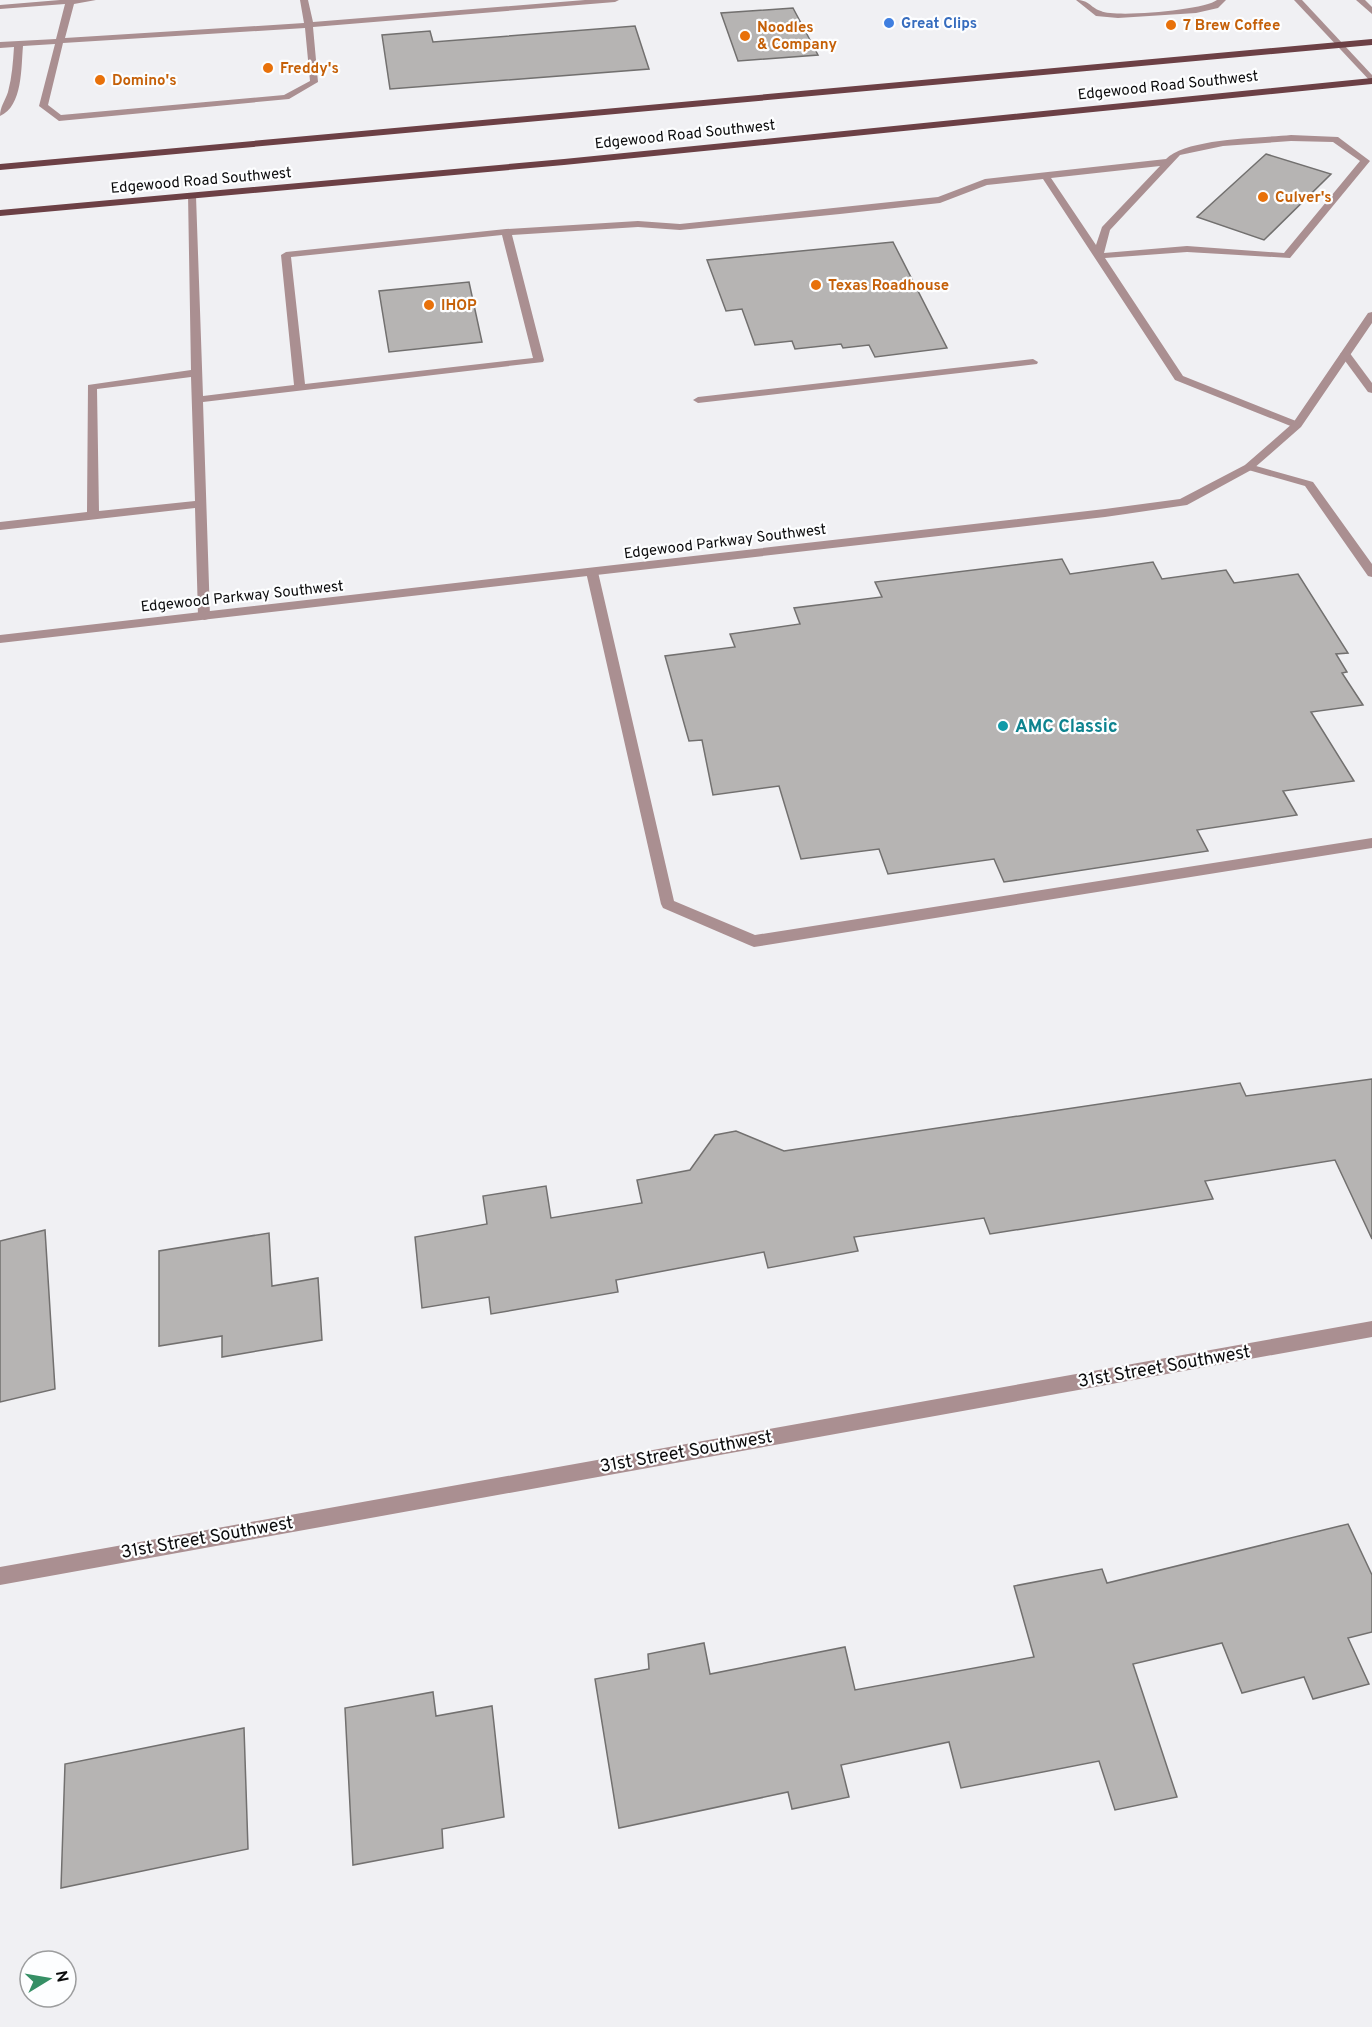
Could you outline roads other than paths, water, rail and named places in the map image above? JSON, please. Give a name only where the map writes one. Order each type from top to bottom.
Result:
[{"type":"main road","name":"Edgewood Road Southwest","points":[[0,168],[1372,42]]},
{"type":"main road","name":"Edgewood Road Southwest","points":[[0,213],[564,162],[1372,80]]},
{"type":"street","points":[[0,7],[92,0]]},
{"type":"street","points":[[70,2],[43,106],[59,118],[286,97],[314,82],[309,25],[304,0]]},
{"type":"street","points":[[0,45],[309,25],[615,0]]},
{"type":"street","points":[[1080,0],[1099,14],[1118,16],[1196,11],[1215,6],[1222,0]]},
{"type":"street","points":[[1080,0],[1100,9],[1192,3]]},
{"type":"street","points":[[1298,0],[1372,80]]},
{"type":"street","points":[[1360,0],[1372,12]]},
{"type":"street","points":[[0,113],[11,96],[19,44]]},
{"type":"street","points":[[1291,138],[1335,139],[1365,161],[1287,256],[1186,249],[1098,256],[1105,229],[1177,153],[1223,144],[1291,138]]},
{"type":"street","points":[[300,388],[286,255],[506,232],[638,224],[680,227],[840,211],[940,200],[985,182],[1168,162]]},
{"type":"street","points":[[1045,175],[1179,378],[1297,425]]},
{"type":"street","points":[[190,196],[204,616]]},
{"type":"street","points":[[195,400],[539,360],[506,232]]},
{"type":"street","name":"Edgewood Parkway Southwest","points":[[0,639],[1105,513],[1183,502],[1249,467],[1297,425],[1372,315]]},
{"type":"street","points":[[1345,354],[1372,390]]},
{"type":"street","points":[[698,400],[1033,362]]},
{"type":"street","points":[[93,514],[92,387],[195,373]]},
{"type":"street","points":[[1249,467],[1309,484],[1372,573]]},
{"type":"street","points":[[0,526],[199,504]]},
{"type":"street","points":[[592,572],[668,904],[754,941],[1372,843]]},
{"type":"street","name":"31st Street Southwest","points":[[0,1576],[15,1571],[1372,1329]]},
{"type":"place","name":"Great Clips","points":[[889,23]]},
{"type":"place","name":"7 Brew Coffee","points":[[1171,25]]},
{"type":"place","name":"Noodles & Company","points":[[745,36]]},
{"type":"place","name":"Freddy's","points":[[268,68]]},
{"type":"place","name":"Domino's","points":[[100,80]]},
{"type":"place","name":"Culver's","points":[[1263,197]]},
{"type":"place","name":"Texas Roadhouse","points":[[816,285]]},
{"type":"place","name":"IHOP","points":[[429,305]]},
{"type":"place","name":"AMC Classic","points":[[1003,726]]}]
